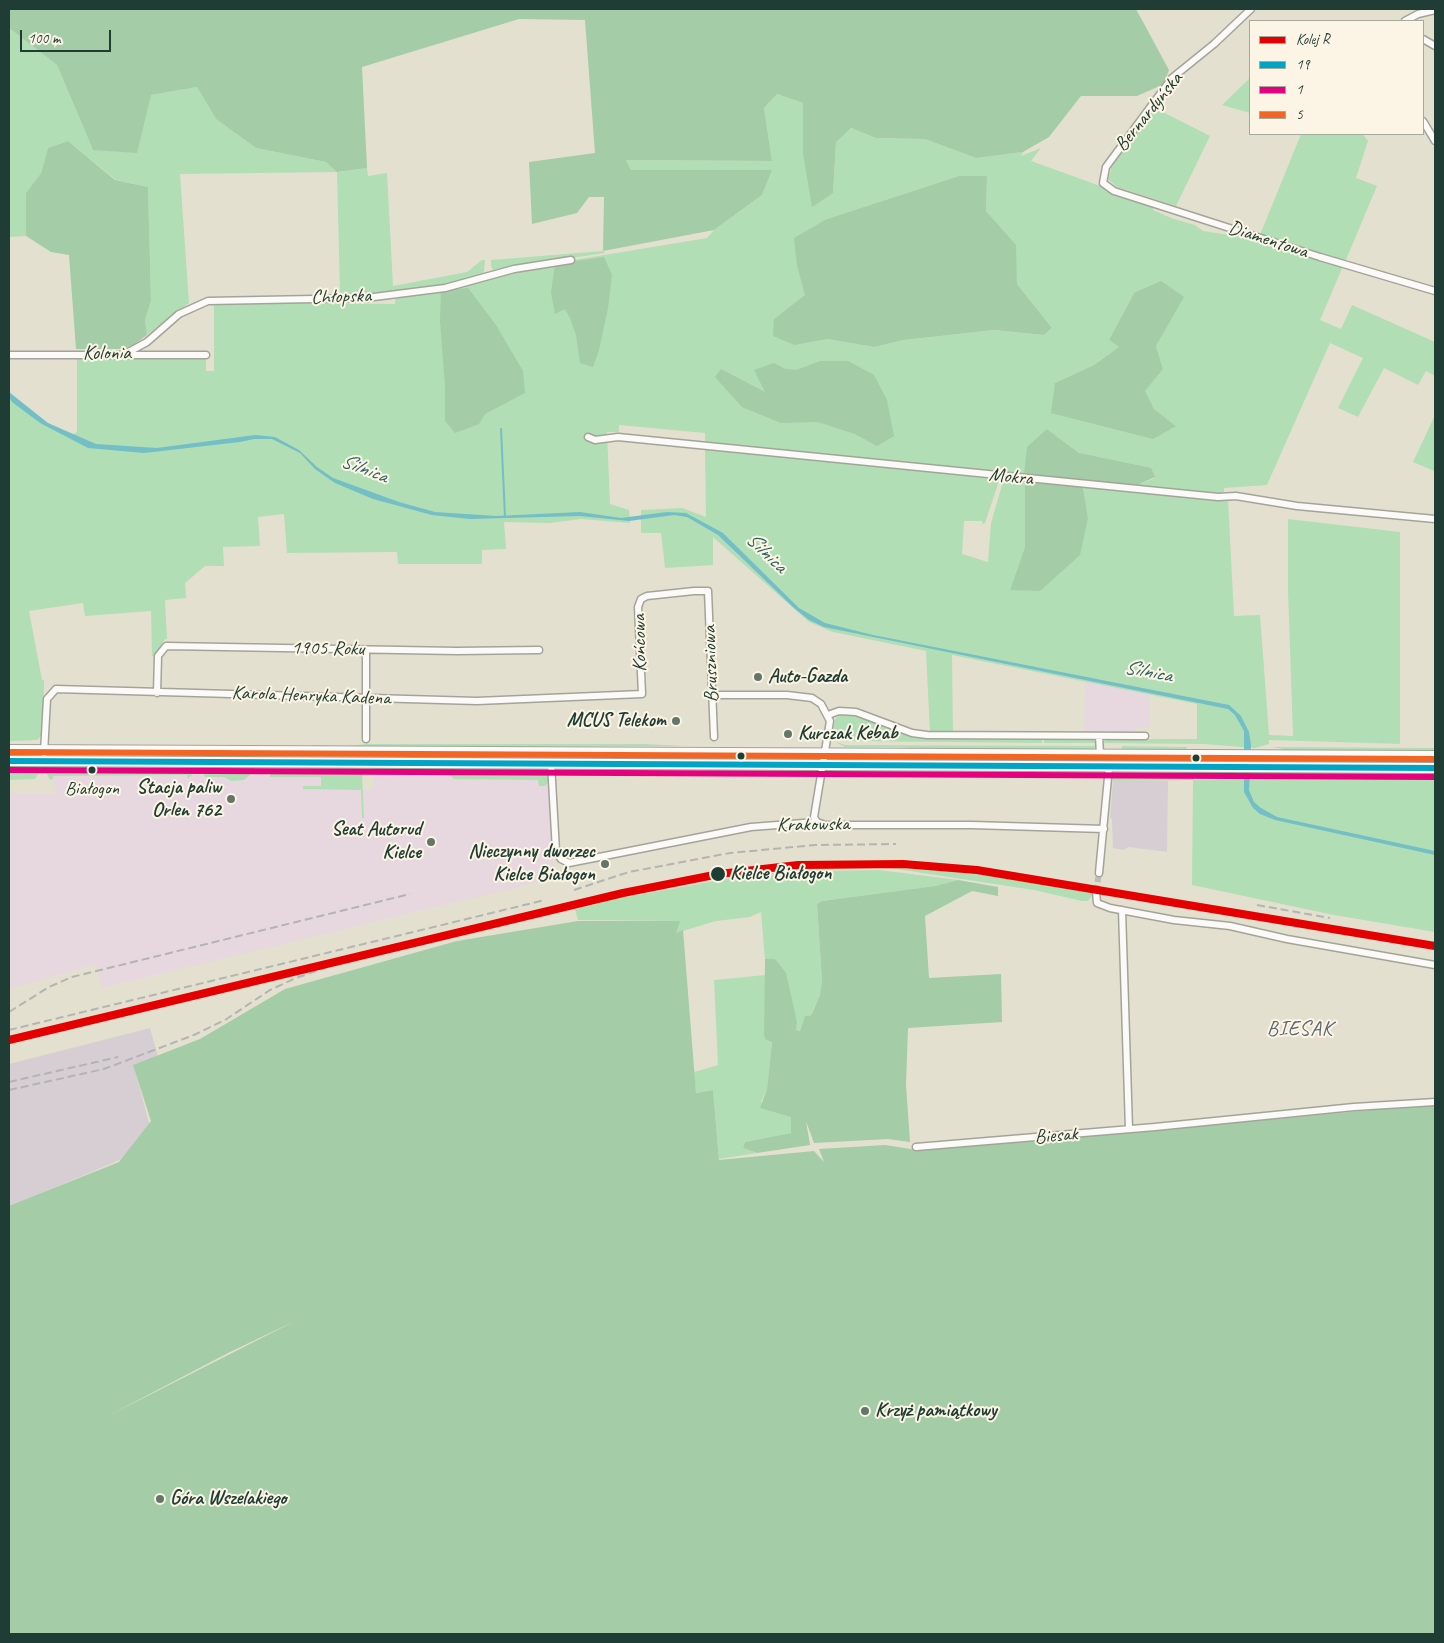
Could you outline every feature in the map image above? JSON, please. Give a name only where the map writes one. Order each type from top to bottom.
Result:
[{"type":"main road","points":[[9,750],[1435,756]]},
{"type":"main road","points":[[9,761],[1435,768]]},
{"type":"street","name":"Bernardyńska","points":[[1103,183],[1106,167],[1172,78],[1214,44],[1252,9]]},
{"type":"street","points":[[1408,20],[1430,10]]},
{"type":"street","points":[[1424,40],[1435,46]]},
{"type":"street","points":[[1424,123],[1435,141]]},
{"type":"street","name":"Diamentowa","points":[[1103,183],[1114,191],[1320,258],[1435,291]]},
{"type":"street","name":"Chłopska","points":[[125,354],[147,342],[179,314],[208,301],[366,298],[445,288],[514,268],[571,260]]},
{"type":"street","name":"Kolonia","points":[[9,355],[206,355]]},
{"type":"street","name":"Mokra","points":[[588,436],[595,440],[618,437],[1218,497],[1236,496],[1297,506],[1435,520]]},
{"type":"street","name":"Końcowa","points":[[642,694],[638,608],[641,599],[647,596],[708,591]]},
{"type":"street","name":"Bruszniowa","points":[[708,591],[714,737]]},
{"type":"street","name":"1905 Roku","points":[[157,693],[158,656],[166,646],[366,650],[540,650]]},
{"type":"street","points":[[366,650],[366,739]]},
{"type":"street","name":"Karola Henryka Kadena","points":[[43,761],[47,699],[56,689],[477,702],[642,694]]},
{"type":"street","points":[[712,696],[787,695],[812,698],[821,704],[830,721],[814,817],[817,822]]},
{"type":"street","points":[[828,715],[839,711],[856,712],[912,732],[927,735],[1145,736]]},
{"type":"street","points":[[1099,736],[1100,754]]},
{"type":"street","name":"Krakowska","points":[[551,763],[556,851],[561,859],[569,863],[751,827],[817,822],[824,825],[962,825],[1104,830]]},
{"type":"street","points":[[1100,873],[1109,767]]},
{"type":"street","points":[[1096,891],[1098,904],[1122,910],[1174,920],[1233,927],[1287,939],[1435,965]]},
{"type":"street","points":[[1122,910],[1129,1129]]},
{"type":"street","name":"Biesak","points":[[916,1146],[1129,1129],[1318,1110],[1435,1102]]},
{"type":"shaded area","points":[[1085,680],[1149,694],[1149,727],[1137,728],[1132,734],[1084,734]]},
{"type":"shaded area","points":[[373,773],[548,773],[554,876],[551,879],[102,988],[96,964],[10,989],[11,997],[9,998],[9,793],[56,794],[53,776],[323,774],[361,790],[374,789]]},
{"type":"shaded area","points":[[1113,781],[1168,781],[1167,852],[1129,847],[1123,850],[1113,848],[1112,819],[1110,818]]},
{"type":"shaded area","points":[[150,1028],[158,1057],[134,1066],[150,1127],[122,1159],[9,1207],[9,1064]]},
{"type":"green space","points":[[9,9],[1136,9],[1169,70],[1164,84],[1137,96],[1081,96],[1049,137],[1023,152],[976,158],[925,139],[876,138],[851,128],[836,142],[833,193],[812,207],[803,153],[803,103],[777,94],[764,108],[772,161],[626,160],[631,170],[772,170],[762,195],[714,230],[603,251],[604,197],[589,197],[577,213],[532,224],[529,162],[595,153],[585,20],[519,19],[362,67],[367,168],[337,172],[326,162],[256,148],[216,119],[197,87],[151,95],[137,153],[93,150],[57,65],[9,28]]},
{"type":"green space","points":[[9,28],[57,65],[93,150],[151,95],[197,87],[216,119],[256,148],[326,162],[338,172],[367,168],[368,176],[387,173],[393,286],[467,272],[482,260],[485,260],[482,275],[444,284],[378,294],[340,294],[337,172],[180,174],[189,303],[147,335],[145,320],[151,301],[148,187],[116,180],[68,141],[48,148],[41,173],[26,193],[26,236],[9,237]]},
{"type":"green space","points":[[1249,79],[1249,113],[1222,105]]},
{"type":"green space","points":[[777,94],[803,103],[803,153],[833,193],[836,141],[851,128],[876,138],[925,139],[976,158],[1023,152],[1021,156],[1041,148],[1031,161],[1153,205],[1153,210],[1195,225],[1203,231],[1257,239],[1343,266],[1320,320],[1341,329],[1352,305],[1435,342],[1435,376],[1426,371],[1418,385],[1384,368],[1358,417],[1338,408],[1363,358],[1330,343],[1267,485],[1224,488],[1224,495],[1137,485],[1155,478],[1079,453],[1047,429],[1023,475],[705,443],[705,433],[619,425],[619,432],[607,432],[610,504],[629,510],[630,523],[581,519],[550,523],[504,522],[506,549],[482,550],[482,564],[398,564],[397,552],[287,553],[284,514],[258,517],[260,546],[223,547],[224,566],[205,566],[185,583],[186,598],[165,600],[167,639],[165,639],[154,656],[152,656],[151,611],[85,616],[83,603],[29,611],[42,680],[44,680],[43,734],[37,740],[9,741],[9,397],[40,423],[71,436],[77,432],[77,358],[206,358],[206,371],[214,371],[214,302],[395,304],[395,299],[441,291],[513,270],[707,238],[714,230],[762,195],[772,170],[631,170],[626,160],[772,161],[764,108]],"holes":[[[959,176],[987,177],[986,211],[1015,245],[1017,284],[1052,328],[1044,335],[994,330],[904,340],[874,347],[828,339],[795,345],[774,319],[805,296],[827,219]],[[1134,293],[1183,297],[1156,346],[1163,369],[1144,391],[1154,409],[1176,426],[1055,383],[1094,365],[1119,347],[1109,340]]]},
{"type":"green space","points":[[1153,107],[1210,136],[1176,206],[1117,187],[1108,179],[1112,166]]},
{"type":"green space","points":[[1301,135],[1364,135],[1368,141],[1356,178],[1377,186],[1345,262],[1260,235]]},
{"type":"green space","points":[[68,141],[115,180],[148,187],[151,301],[145,320],[147,335],[133,345],[122,349],[76,349],[69,255],[51,252],[26,236],[26,193],[41,173],[48,148]]},
{"type":"green space","points":[[959,176],[987,176],[986,211],[1016,245],[1017,284],[1052,328],[1044,335],[994,330],[904,340],[874,347],[828,339],[795,345],[773,336],[774,319],[805,295],[797,265],[794,238],[827,219]]},
{"type":"green space","points":[[603,251],[605,253],[493,270],[491,266],[491,260]]},
{"type":"green space","points":[[604,257],[612,275],[608,308],[599,350],[593,367],[580,363],[576,335],[570,318],[565,309],[555,314],[551,293],[555,264]]},
{"type":"green space","points":[[1161,281],[1184,297],[1156,346],[1163,369],[1145,391],[1154,409],[1176,426],[1153,439],[1051,413],[1055,383],[1094,365],[1119,347],[1109,340],[1134,293]]},
{"type":"green space","points":[[468,288],[496,325],[523,371],[525,393],[485,414],[479,424],[455,433],[445,421],[445,386],[440,321],[441,291]]},
{"type":"green space","points":[[820,361],[848,361],[874,375],[887,400],[894,436],[877,446],[855,434],[818,422],[781,423],[742,407],[715,377],[721,369],[765,392],[754,370],[774,363],[785,369],[796,370]]},
{"type":"green space","points":[[1435,415],[1435,469],[1434,471],[1413,462]]},
{"type":"green space","points":[[1047,429],[1079,453],[1151,468],[1155,477],[1137,485],[1024,475],[1027,447]]},
{"type":"green space","points":[[705,448],[1000,478],[985,523],[983,524],[982,521],[964,521],[962,554],[988,562],[991,523],[1004,478],[1025,482],[1025,547],[1010,590],[1088,518],[1083,487],[1228,499],[1234,616],[1260,615],[1269,735],[1293,736],[1288,590],[1288,519],[1400,532],[1400,744],[1269,740],[1269,744],[1255,748],[1204,744],[1103,743],[1107,739],[1197,739],[1197,704],[952,655],[953,734],[930,734],[926,651],[833,632],[809,622],[713,537],[713,565],[665,568],[661,533],[641,533],[641,510],[682,508],[706,517]]},
{"type":"green space","points":[[1025,482],[1083,487],[1088,518],[1080,555],[1040,591],[1010,590],[1025,547]]},
{"type":"green space","points":[[850,713],[909,734],[1042,738],[1042,743],[847,741],[833,736],[835,719],[842,714]]},
{"type":"green space","points":[[1044,738],[1083,738],[1095,740],[1096,743],[1044,743]]},
{"type":"green space","points":[[834,741],[845,745],[1096,746],[1092,751],[935,750],[900,747],[845,747]]},
{"type":"green space","points":[[367,744],[645,744],[684,746],[313,747],[312,745],[344,746]]},
{"type":"green space","points":[[1122,746],[1186,747],[1187,749],[1122,751]]},
{"type":"green space","points":[[1273,747],[1435,748],[1435,752],[1285,752],[1282,749]]},
{"type":"green space","points":[[290,755],[756,758],[719,760],[206,757]]},
{"type":"green space","points":[[935,758],[1118,759],[1118,763],[845,760]]},
{"type":"green space","points":[[1122,759],[1239,759],[1239,763],[1122,763]]},
{"type":"green space","points":[[1255,759],[1435,760],[1435,764],[1254,763]]},
{"type":"green space","points":[[9,766],[34,766],[38,770],[9,770]]},
{"type":"green space","points":[[205,767],[256,767],[253,770],[202,770]]},
{"type":"green space","points":[[356,767],[361,771],[267,770],[286,769]]},
{"type":"green space","points":[[373,767],[434,767],[437,771],[370,771]]},
{"type":"green space","points":[[557,767],[648,769],[648,772],[555,772]]},
{"type":"green space","points":[[106,768],[174,768],[174,771],[106,771]]},
{"type":"green space","points":[[450,768],[546,768],[548,772],[448,771]]},
{"type":"green space","points":[[710,769],[755,771],[756,773],[709,772]]},
{"type":"green space","points":[[921,770],[1102,771],[1105,774],[903,773]]},
{"type":"green space","points":[[1238,771],[1224,776],[1169,775],[1181,772]]},
{"type":"green space","points":[[1276,771],[1435,772],[1435,775],[1274,774]]},
{"type":"green space","points":[[9,772],[39,773],[35,779],[9,780]]},
{"type":"green space","points":[[46,772],[190,772],[192,775],[188,779],[187,775],[53,776],[53,779],[50,780]]},
{"type":"green space","points":[[202,772],[252,773],[244,780],[231,781],[224,777],[205,777]]},
{"type":"green space","points":[[270,772],[362,773],[364,818],[362,818],[361,790],[303,789],[303,786],[321,786],[321,777],[270,777]]},
{"type":"green space","points":[[448,773],[549,773],[549,781],[545,786],[539,786],[538,780],[454,779]]},
{"type":"green space","points":[[1111,776],[1193,777],[1193,780],[1113,781]]},
{"type":"green space","points":[[1435,779],[1435,932],[1334,915],[1192,885],[1193,780]]},
{"type":"green space","points":[[880,865],[941,869],[1010,877],[1096,891],[1088,901],[1082,901],[1034,890],[890,868],[830,869],[815,873],[809,877],[831,871],[879,870],[958,880],[935,886],[822,901],[817,904],[822,980],[820,995],[810,1016],[805,1016],[800,1031],[796,1030],[797,1021],[775,959],[765,959],[761,912],[750,917],[716,921],[676,933],[679,921],[578,920],[575,909],[595,905],[619,896],[627,897],[748,875],[808,870],[808,866]]},
{"type":"green space","points":[[958,880],[998,887],[998,896],[972,891],[925,916],[929,978],[1001,974],[1002,1022],[908,1028],[906,1085],[910,1142],[888,1139],[814,1143],[806,1121],[810,1145],[757,1153],[743,1148],[745,1142],[791,1133],[791,1117],[760,1108],[767,1089],[772,1042],[765,1039],[764,1034],[765,959],[775,959],[786,973],[797,1022],[796,1030],[800,1031],[805,1016],[810,1016],[820,995],[822,980],[817,904],[822,901],[935,886]]},
{"type":"green space","points":[[578,921],[680,921],[676,933],[683,930],[696,1093],[713,1090],[719,1160],[814,1151],[824,1162],[819,1149],[885,1145],[917,1150],[1061,1139],[1435,1104],[1435,1634],[9,1634],[9,1206],[119,1162],[151,1121],[133,1065],[200,1039],[285,989],[457,941]],"holes":[[[297,1320],[104,1418],[228,1353]]]},
{"type":"green space","points":[[766,975],[764,1034],[772,1042],[767,1089],[761,1102],[791,1117],[791,1133],[745,1142],[743,1148],[757,1153],[719,1159],[713,1090],[696,1093],[694,1072],[718,1065],[714,980]]},
{"type":"water","points":[[9,392],[48,423],[96,444],[157,448],[255,435],[275,437],[299,450],[317,467],[333,478],[399,502],[435,512],[496,516],[580,512],[621,518],[667,512],[686,513],[723,533],[799,608],[825,623],[873,635],[1229,705],[1241,716],[1249,732],[1251,745],[1249,790],[1254,802],[1261,808],[1277,817],[1435,851],[1435,855],[1275,820],[1260,814],[1253,808],[1244,792],[1244,731],[1235,715],[1228,709],[824,627],[809,620],[794,608],[718,535],[687,517],[674,515],[629,521],[580,516],[470,519],[432,515],[373,499],[335,483],[315,469],[300,453],[272,439],[254,439],[144,453],[88,448],[40,423],[12,402]]},
{"type":"waterway","points":[[501,429],[505,517]]},
{"type":"tunnel","points":[[1096,891],[1099,873]]},
{"type":"railway","points":[[574,890],[629,872],[730,853],[815,845],[896,844]]},
{"type":"railway","points":[[9,1012],[49,987],[72,977],[410,894]]},
{"type":"railway","points":[[9,1030],[545,900]]},
{"type":"railway","points":[[1257,905],[1330,918]]},
{"type":"railway","points":[[9,1090],[104,1069],[194,1035],[225,1020],[270,990],[296,978],[368,953]]},
{"type":"railway","points":[[9,1082],[118,1057]]},
{"type":"rail line","name":"R","points":[[9,1040],[623,893],[719,874],[798,865],[903,864],[977,870],[1435,946]]},
{"type":"transit line","name":"5","points":[[9,752],[1435,759]]},
{"type":"transit line","name":"19","points":[[9,761],[1435,768]]},
{"type":"transit line","name":"1","points":[[9,770],[1435,777]]},
{"type":"place","name":"Auto-Gazda","points":[[758,677]]},
{"type":"place","name":"MCUS Telekom","points":[[676,721]]},
{"type":"place","name":"Kurczak Kebab","points":[[788,734]]},
{"type":"place","name":"Białogon","points":[[92,770]]},
{"type":"place","name":"Stacja paliw Orlen 762","points":[[231,799]]},
{"type":"place","name":"Seat Autorud Kielce","points":[[431,842]]},
{"type":"place","name":"Nieczynny dworzec Kielce Białogon","points":[[605,864]]},
{"type":"place","name":"Kielce Białogon","points":[[718,874]]},
{"type":"place","name":"Krzyż pamiątkowy","points":[[865,1411]]},
{"type":"place","name":"Góra Wszelakiego","points":[[160,1499]]},
{"type":"district","name":"BIESAK","points":[[1300,1029]]},
{"type":"water label","name":"Silnica","points":[[364,469]]},
{"type":"water label","name":"Silnica","points":[[766,553]]},
{"type":"water label","name":"Silnica","points":[[1148,672]]}]
